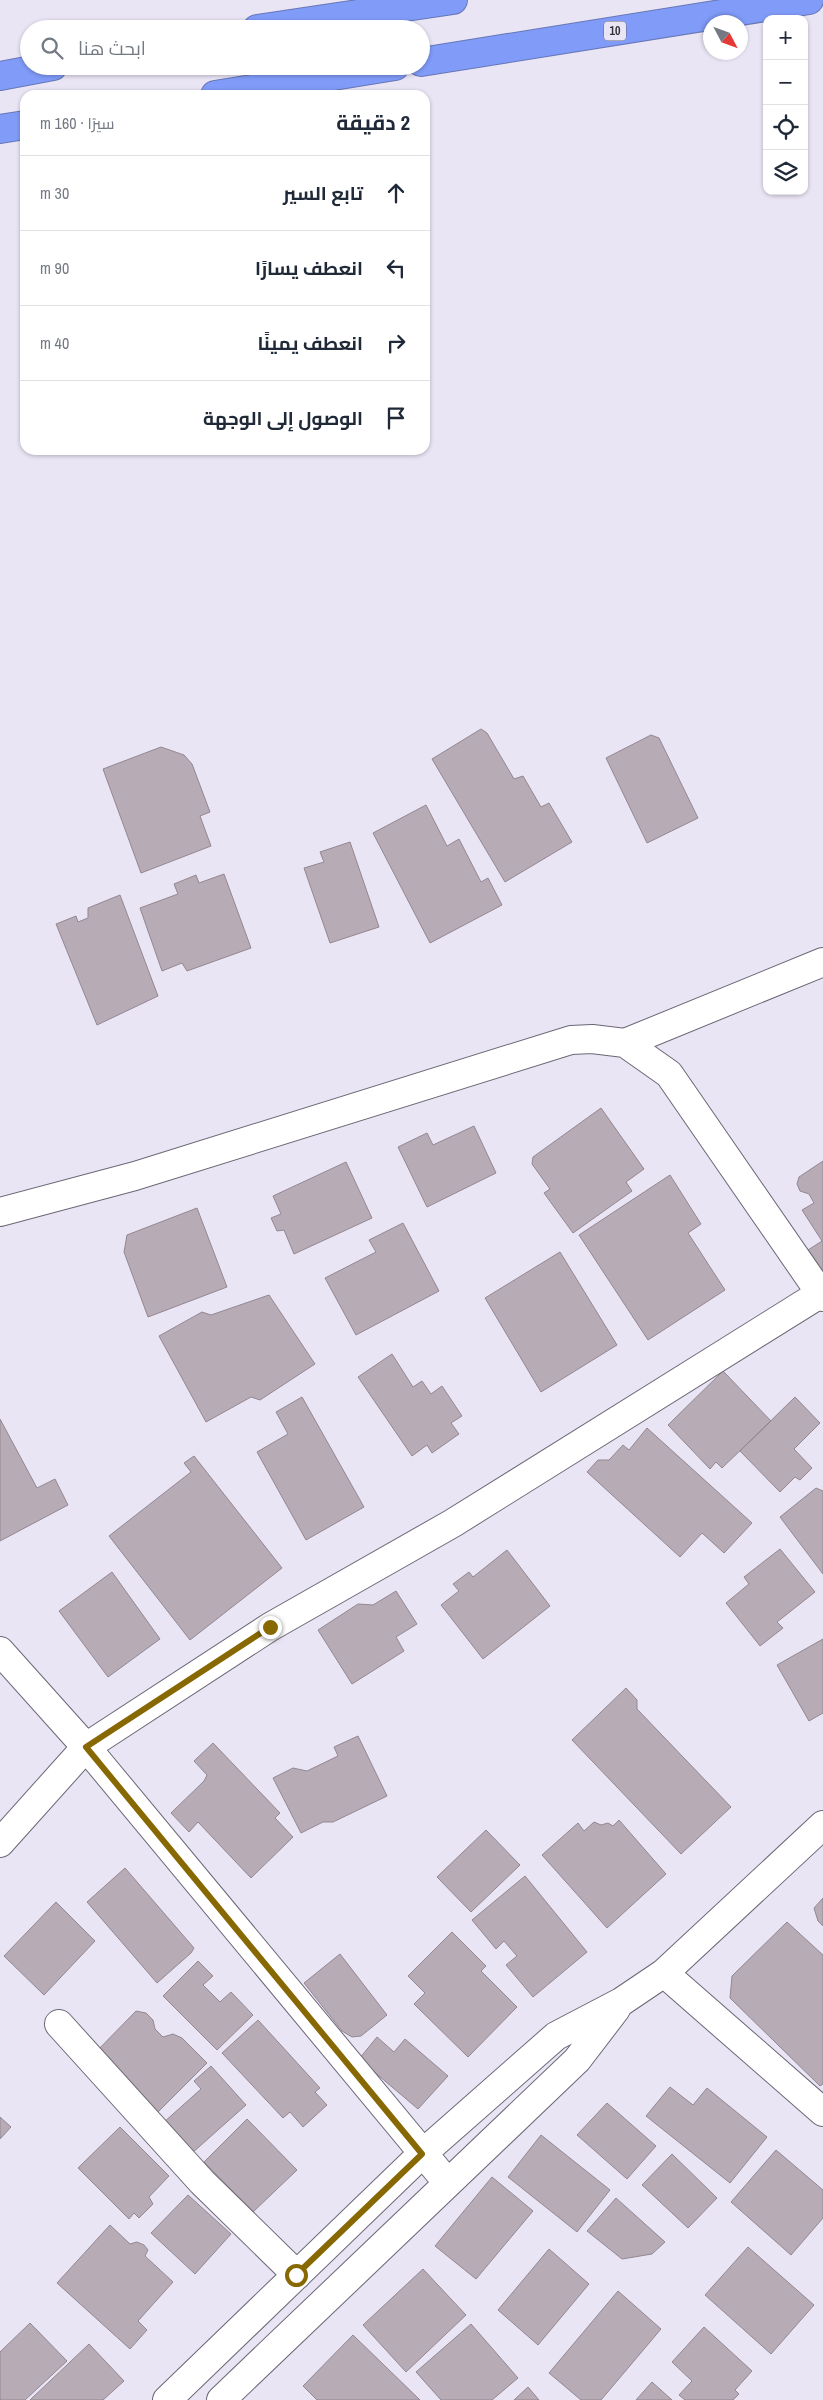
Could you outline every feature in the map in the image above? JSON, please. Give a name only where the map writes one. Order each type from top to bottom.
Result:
[{"type":"highway","points":[[318,20],[453,0]]},
{"type":"highway","name":"10","points":[[430,61],[809,0]]},
{"type":"highway","points":[[0,76],[20,72]]},
{"type":"highway","points":[[246,90],[339,75]]},
{"type":"highway","points":[[0,130],[20,127]]},
{"type":"street","points":[[0,1212],[135,1176],[571,1040],[625,1043],[823,962]]},
{"type":"street","points":[[0,1843],[86,1747],[270,1627],[453,1523],[822,1294],[669,1074],[625,1043]]},
{"type":"street","points":[[0,1651],[86,1747],[447,2182]]},
{"type":"street","points":[[167,2400],[422,2154],[556,2036],[621,2002],[664,1973],[823,1825]]},
{"type":"street","points":[[664,1973],[823,2112]]},
{"type":"street","points":[[221,2400],[447,2182],[577,2060],[621,2002]]},
{"type":"street","points":[[59,2024],[202,2182],[296,2275]]},
{"type":"building","points":[[481,729],[487,733],[514,779],[523,776],[541,807],[549,803],[572,842],[505,882],[432,759]]},
{"type":"building","points":[[651,735],[659,738],[698,818],[647,843],[606,758]]},
{"type":"building","points":[[161,747],[184,755],[192,764],[210,812],[200,816],[211,846],[141,873],[103,769]]},
{"type":"building","points":[[426,805],[447,846],[459,839],[481,882],[488,878],[502,905],[430,943],[373,833]]},
{"type":"building","points":[[350,842],[379,927],[330,943],[304,868],[324,862],[320,852]]},
{"type":"building","points":[[224,874],[251,948],[187,971],[182,963],[162,971],[140,908],[178,894],[174,884],[196,875],[199,883]]},
{"type":"building","points":[[120,895],[158,996],[97,1025],[56,924],[76,916],[78,922],[88,918],[88,908]]},
{"type":"building","points":[[601,1108],[644,1169],[626,1182],[632,1191],[573,1233],[544,1193],[550,1189],[532,1164],[533,1157]]},
{"type":"building","points":[[474,1126],[496,1173],[427,1207],[398,1147],[427,1133],[433,1145]]},
{"type":"building","points":[[823,1161],[823,1272],[808,1250],[822,1241],[802,1210],[814,1203],[809,1194],[800,1191],[797,1184],[799,1177]]},
{"type":"building","points":[[346,1162],[372,1218],[294,1254],[284,1230],[277,1231],[271,1218],[281,1214],[273,1196]]},
{"type":"building","points":[[670,1175],[701,1224],[688,1233],[725,1290],[648,1340],[579,1235]]},
{"type":"building","points":[[197,1208],[227,1287],[148,1317],[124,1252],[127,1235]]},
{"type":"building","points":[[403,1223],[439,1291],[356,1335],[325,1278],[376,1252],[369,1240]]},
{"type":"building","points":[[560,1252],[617,1345],[541,1392],[485,1298]]},
{"type":"building","points":[[269,1295],[315,1364],[260,1400],[251,1397],[206,1422],[159,1336],[202,1312],[211,1315]]},
{"type":"building","points":[[392,1354],[413,1387],[422,1381],[431,1394],[442,1386],[462,1416],[451,1423],[459,1434],[432,1453],[427,1445],[412,1456],[358,1377]]},
{"type":"building","points":[[723,1371],[771,1421],[722,1468],[716,1462],[710,1469],[668,1425]]},
{"type":"building","points":[[302,1397],[364,1507],[306,1540],[257,1452],[288,1434],[276,1412]]},
{"type":"building","points":[[795,1397],[820,1423],[794,1449],[812,1468],[800,1480],[795,1477],[780,1492],[740,1451]]},
{"type":"building","points":[[0,1419],[37,1488],[55,1479],[68,1505],[0,1541]]},
{"type":"building","points":[[647,1428],[752,1523],[724,1553],[702,1533],[680,1557],[587,1472],[598,1460],[609,1460],[623,1445],[629,1450]]},
{"type":"building","points":[[194,1456],[282,1568],[190,1640],[109,1536],[191,1472],[184,1463]]},
{"type":"building","points":[[816,1488],[823,1491],[823,1574],[780,1517]]},
{"type":"building","points":[[780,1549],[815,1592],[777,1622],[783,1628],[760,1646],[726,1603],[749,1584],[744,1577]]},
{"type":"building","points":[[507,1550],[550,1606],[483,1659],[441,1605],[459,1591],[453,1584],[469,1572],[473,1577]]},
{"type":"building","points":[[112,1572],[160,1639],[108,1677],[59,1611]]},
{"type":"building","points":[[396,1591],[417,1624],[396,1637],[404,1651],[352,1684],[318,1630],[358,1604],[373,1605]]},
{"type":"building","points":[[823,1639],[823,1713],[809,1721],[777,1665]]},
{"type":"building","points":[[626,1688],[637,1700],[637,1709],[731,1807],[681,1854],[572,1740]]},
{"type":"building","points":[[358,1736],[387,1796],[333,1822],[323,1822],[301,1833],[273,1778],[293,1768],[307,1771],[338,1756],[334,1747]]},
{"type":"building","points":[[213,1743],[280,1813],[275,1818],[293,1837],[251,1878],[198,1822],[189,1832],[171,1813],[204,1781],[207,1775],[194,1761]]},
{"type":"building","points":[[619,1820],[666,1874],[607,1928],[542,1855],[578,1823],[584,1831],[594,1822],[601,1825],[608,1823],[613,1826]]},
{"type":"building","points":[[486,1830],[520,1865],[471,1912],[437,1877]]},
{"type":"building","points":[[125,1868],[194,1948],[191,1953],[157,1983],[87,1902]]},
{"type":"building","points":[[525,1876],[587,1952],[533,1997],[506,1965],[517,1956],[504,1941],[496,1949],[472,1920]]},
{"type":"building","points":[[823,1898],[823,1926],[818,1921],[814,1908]]},
{"type":"building","points":[[56,1902],[95,1941],[44,1995],[4,1956]]},
{"type":"building","points":[[787,1922],[823,1955],[823,2084],[820,2086],[730,1998],[732,1976]]},
{"type":"building","points":[[452,1932],[486,1966],[481,1971],[517,2007],[468,2057],[414,2004],[425,1993],[408,1976]]},
{"type":"building","points":[[340,1954],[387,2015],[361,2036],[352,2037],[342,2031],[304,1983]]},
{"type":"building","points":[[198,1961],[213,1976],[203,1985],[220,2002],[231,1992],[253,2015],[217,2050],[163,1996]]},
{"type":"building","points":[[136,2011],[146,2013],[153,2020],[155,2029],[163,2037],[173,2034],[182,2038],[207,2063],[153,2117],[92,2056]]},
{"type":"building","points":[[258,2020],[320,2088],[315,2092],[327,2105],[303,2127],[290,2112],[283,2118],[222,2053]]},
{"type":"building","points":[[377,2037],[394,2052],[405,2039],[448,2076],[418,2109],[359,2059]]},
{"type":"building","points":[[211,2066],[246,2105],[191,2154],[163,2123],[201,2089],[194,2081]]},
{"type":"building","points":[[670,2087],[693,2105],[707,2088],[767,2137],[730,2183],[646,2116]]},
{"type":"building","points":[[607,2103],[656,2146],[627,2179],[577,2135]]},
{"type":"building","points":[[0,2117],[11,2127],[0,2139]]},
{"type":"building","points":[[247,2119],[297,2170],[253,2212],[204,2162]]},
{"type":"building","points":[[120,2127],[169,2176],[149,2197],[153,2204],[139,2218],[134,2213],[129,2219],[78,2168]]},
{"type":"building","points":[[541,2135],[610,2190],[577,2232],[508,2177]]},
{"type":"building","points":[[776,2150],[823,2190],[823,2218],[791,2255],[731,2202]]},
{"type":"building","points":[[672,2154],[717,2198],[688,2228],[642,2185]]},
{"type":"building","points":[[492,2177],[533,2211],[476,2279],[435,2246]]},
{"type":"building","points":[[188,2195],[231,2234],[195,2274],[151,2233]]},
{"type":"building","points":[[616,2198],[665,2242],[652,2254],[622,2259],[587,2231]]},
{"type":"building","points":[[110,2225],[130,2244],[137,2242],[144,2245],[148,2250],[145,2256],[173,2282],[138,2321],[147,2330],[130,2349],[57,2283]]},
{"type":"building","points":[[748,2247],[814,2305],[771,2354],[705,2295]]},
{"type":"building","points":[[549,2249],[589,2284],[538,2345],[498,2310]]},
{"type":"building","points":[[423,2269],[466,2315],[406,2372],[363,2325]]},
{"type":"building","points":[[618,2291],[661,2329],[601,2400],[581,2400],[549,2373]]},
{"type":"building","points":[[30,2323],[67,2361],[25,2400],[0,2400],[0,2352]]},
{"type":"building","points":[[471,2324],[518,2378],[492,2400],[441,2400],[416,2372]]},
{"type":"building","points":[[704,2327],[752,2371],[735,2390],[739,2394],[733,2400],[685,2400],[679,2395],[692,2381],[672,2362]]},
{"type":"building","points":[[353,2335],[420,2400],[317,2400],[303,2386]]},
{"type":"building","points":[[89,2344],[124,2381],[103,2400],[30,2400]]},
{"type":"building","points":[[652,2382],[672,2400],[636,2400]]},
{"type":"building","points":[[528,2387],[539,2400],[514,2400]]},
{"type":"route","points":[[270,1627],[86,1747],[422,2154],[296,2275]]}]
